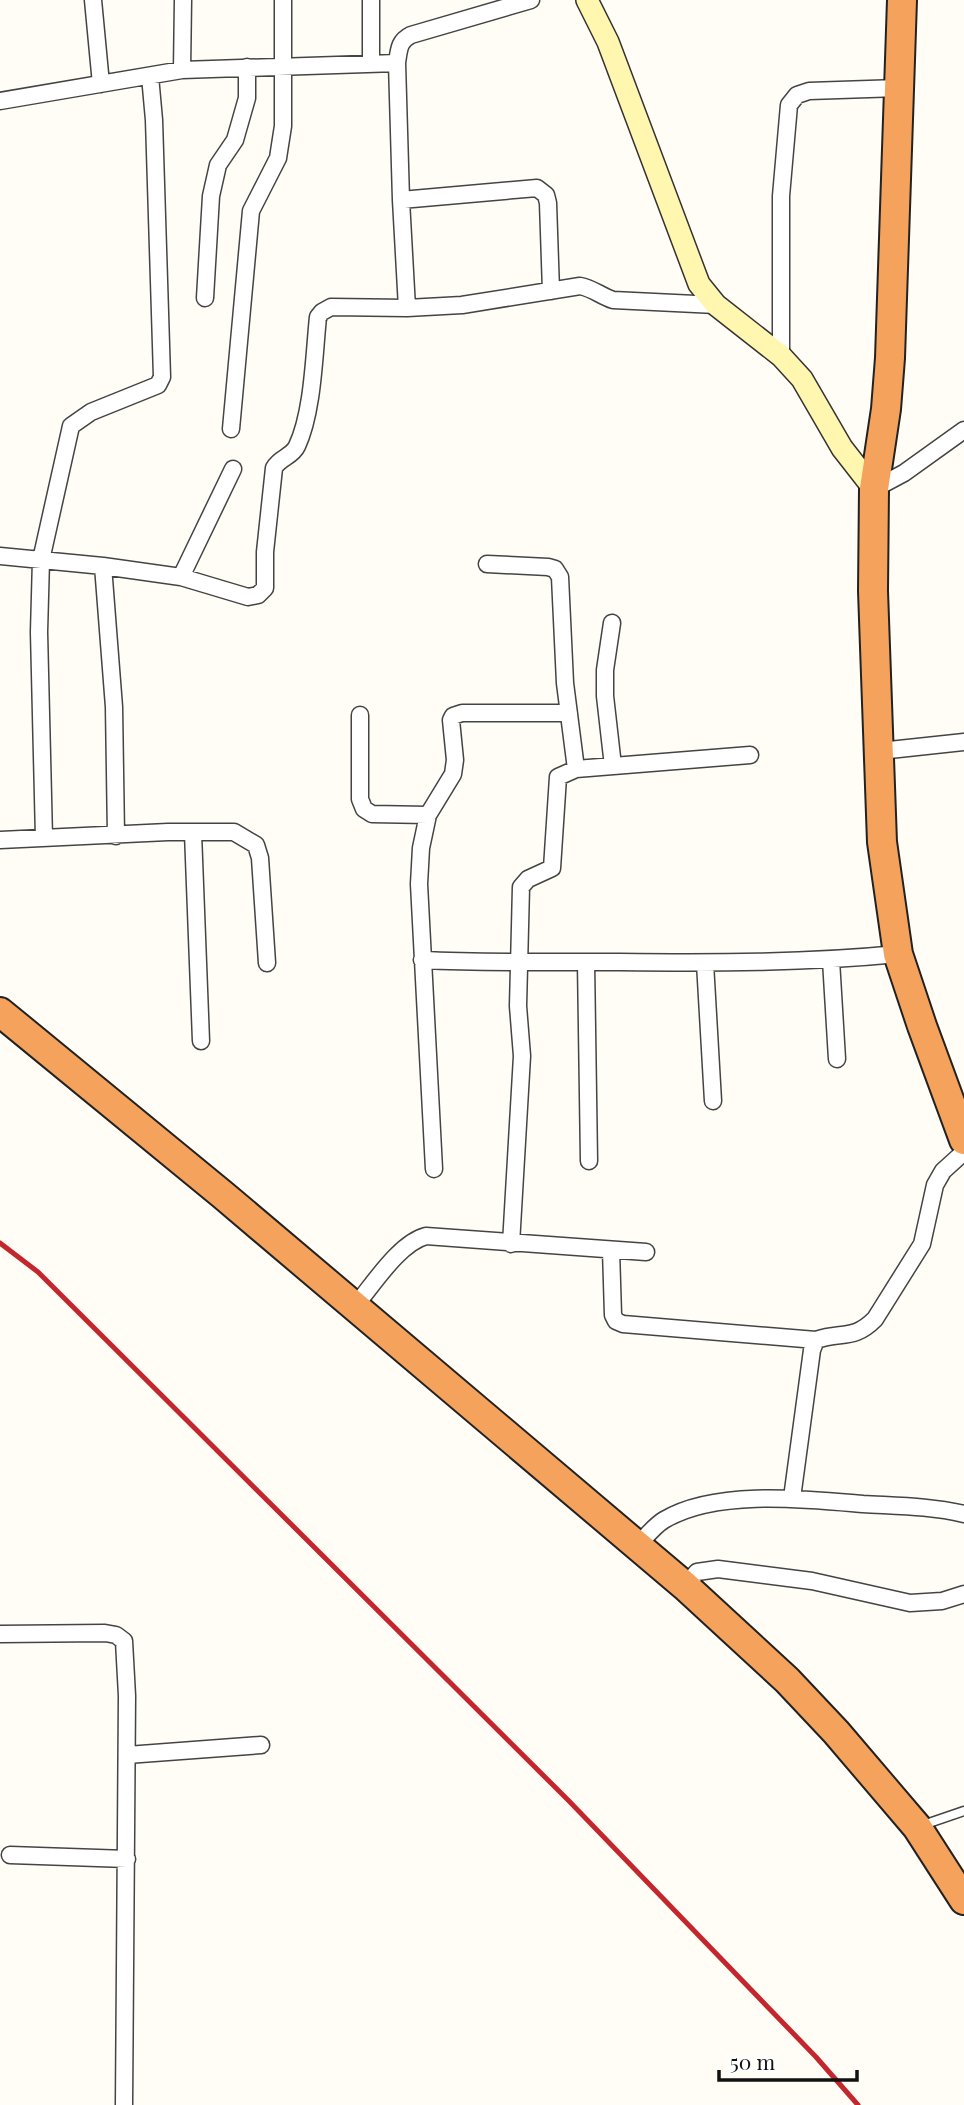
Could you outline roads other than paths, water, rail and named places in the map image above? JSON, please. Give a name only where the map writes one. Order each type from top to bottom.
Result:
[{"type":"highway","points":[[902,0],[890,358],[886,409],[874,489],[873,591],[882,842],[898,954],[964,1140]]},
{"type":"highway","points":[[0,1012],[355,1306],[685,1586],[787,1680],[836,1732],[917,1827],[964,1900]]},
{"type":"street","points":[[93,0],[101,84]]},
{"type":"street","points":[[182,70],[183,0]]},
{"type":"street","points":[[231,429],[251,211],[278,158],[283,126],[283,0]]},
{"type":"street","points":[[371,0],[371,64]]},
{"type":"street","points":[[407,308],[397,62],[402,40],[411,35],[531,0]]},
{"type":"street","points":[[587,0],[608,42],[699,284],[716,305],[781,355],[802,379],[842,447],[874,489],[904,473],[964,430]]},
{"type":"street","points":[[0,101],[182,70],[397,62]]},
{"type":"street","points":[[205,298],[211,196],[218,165],[235,140],[247,98],[247,67]]},
{"type":"street","points":[[44,838],[39,632],[41,560],[71,426],[91,412],[158,385],[162,377],[154,120],[150,76]]},
{"type":"street","points":[[781,355],[782,196],[789,105],[797,95],[809,91],[899,88]]},
{"type":"street","points":[[401,200],[537,188],[546,195],[548,203],[551,291]]},
{"type":"street","points":[[0,556],[181,577],[248,597],[262,592],[265,587],[265,552],[274,468],[296,448],[303,431],[318,317],[331,307],[407,308],[483,302],[580,286],[589,287],[600,296],[612,300],[716,305]]},
{"type":"street","points":[[181,577],[233,469]]},
{"type":"street","points":[[487,564],[548,567],[555,569],[560,577],[565,683],[576,769]]},
{"type":"street","points":[[103,566],[114,707],[116,836]]},
{"type":"street","points":[[612,623],[605,670],[605,696],[613,766]]},
{"type":"street","points":[[434,1169],[419,884],[421,848],[428,815],[453,775],[455,760],[450,725],[453,716],[462,713],[569,713]]},
{"type":"street","points":[[360,715],[360,799],[364,809],[372,814],[428,815]]},
{"type":"street","points":[[880,751],[964,742]]},
{"type":"street","points":[[511,1244],[522,1055],[518,1020],[521,887],[528,879],[552,868],[558,777],[576,769],[750,755]]},
{"type":"street","points":[[0,840],[234,832],[256,845],[260,858],[267,963]]},
{"type":"street","points":[[193,833],[201,1041]]},
{"type":"street","points":[[422,960],[518,964],[705,963],[831,960],[898,954]]},
{"type":"street","points":[[831,960],[837,1059]]},
{"type":"street","points":[[586,962],[589,1161]]},
{"type":"street","points":[[705,963],[713,1101]]},
{"type":"street","points":[[611,1250],[613,1315],[616,1321],[623,1324],[816,1340],[855,1334],[876,1319],[922,1244],[935,1185],[943,1171],[964,1152]]},
{"type":"street","points":[[355,1306],[402,1250],[417,1238],[435,1236],[511,1244],[646,1252]]},
{"type":"street","points":[[792,1498],[812,1350],[816,1340]]},
{"type":"street","points":[[637,1546],[662,1521],[687,1510],[716,1503],[792,1498],[931,1508],[964,1514]]},
{"type":"street","points":[[685,1586],[697,1572],[718,1569],[812,1581],[910,1603],[942,1601],[964,1594]]},
{"type":"street","points":[[0,1634],[105,1633],[121,1637],[125,1649],[127,1860],[124,2105]]},
{"type":"street","points":[[127,1755],[261,1745]]},
{"type":"street","points":[[10,1856],[127,1860]]},
{"type":"lane","points":[[917,1827],[964,1811]]},
{"type":"railway","points":[[0,1243],[38,1272],[568,1800],[816,2057],[858,2105]]}]
